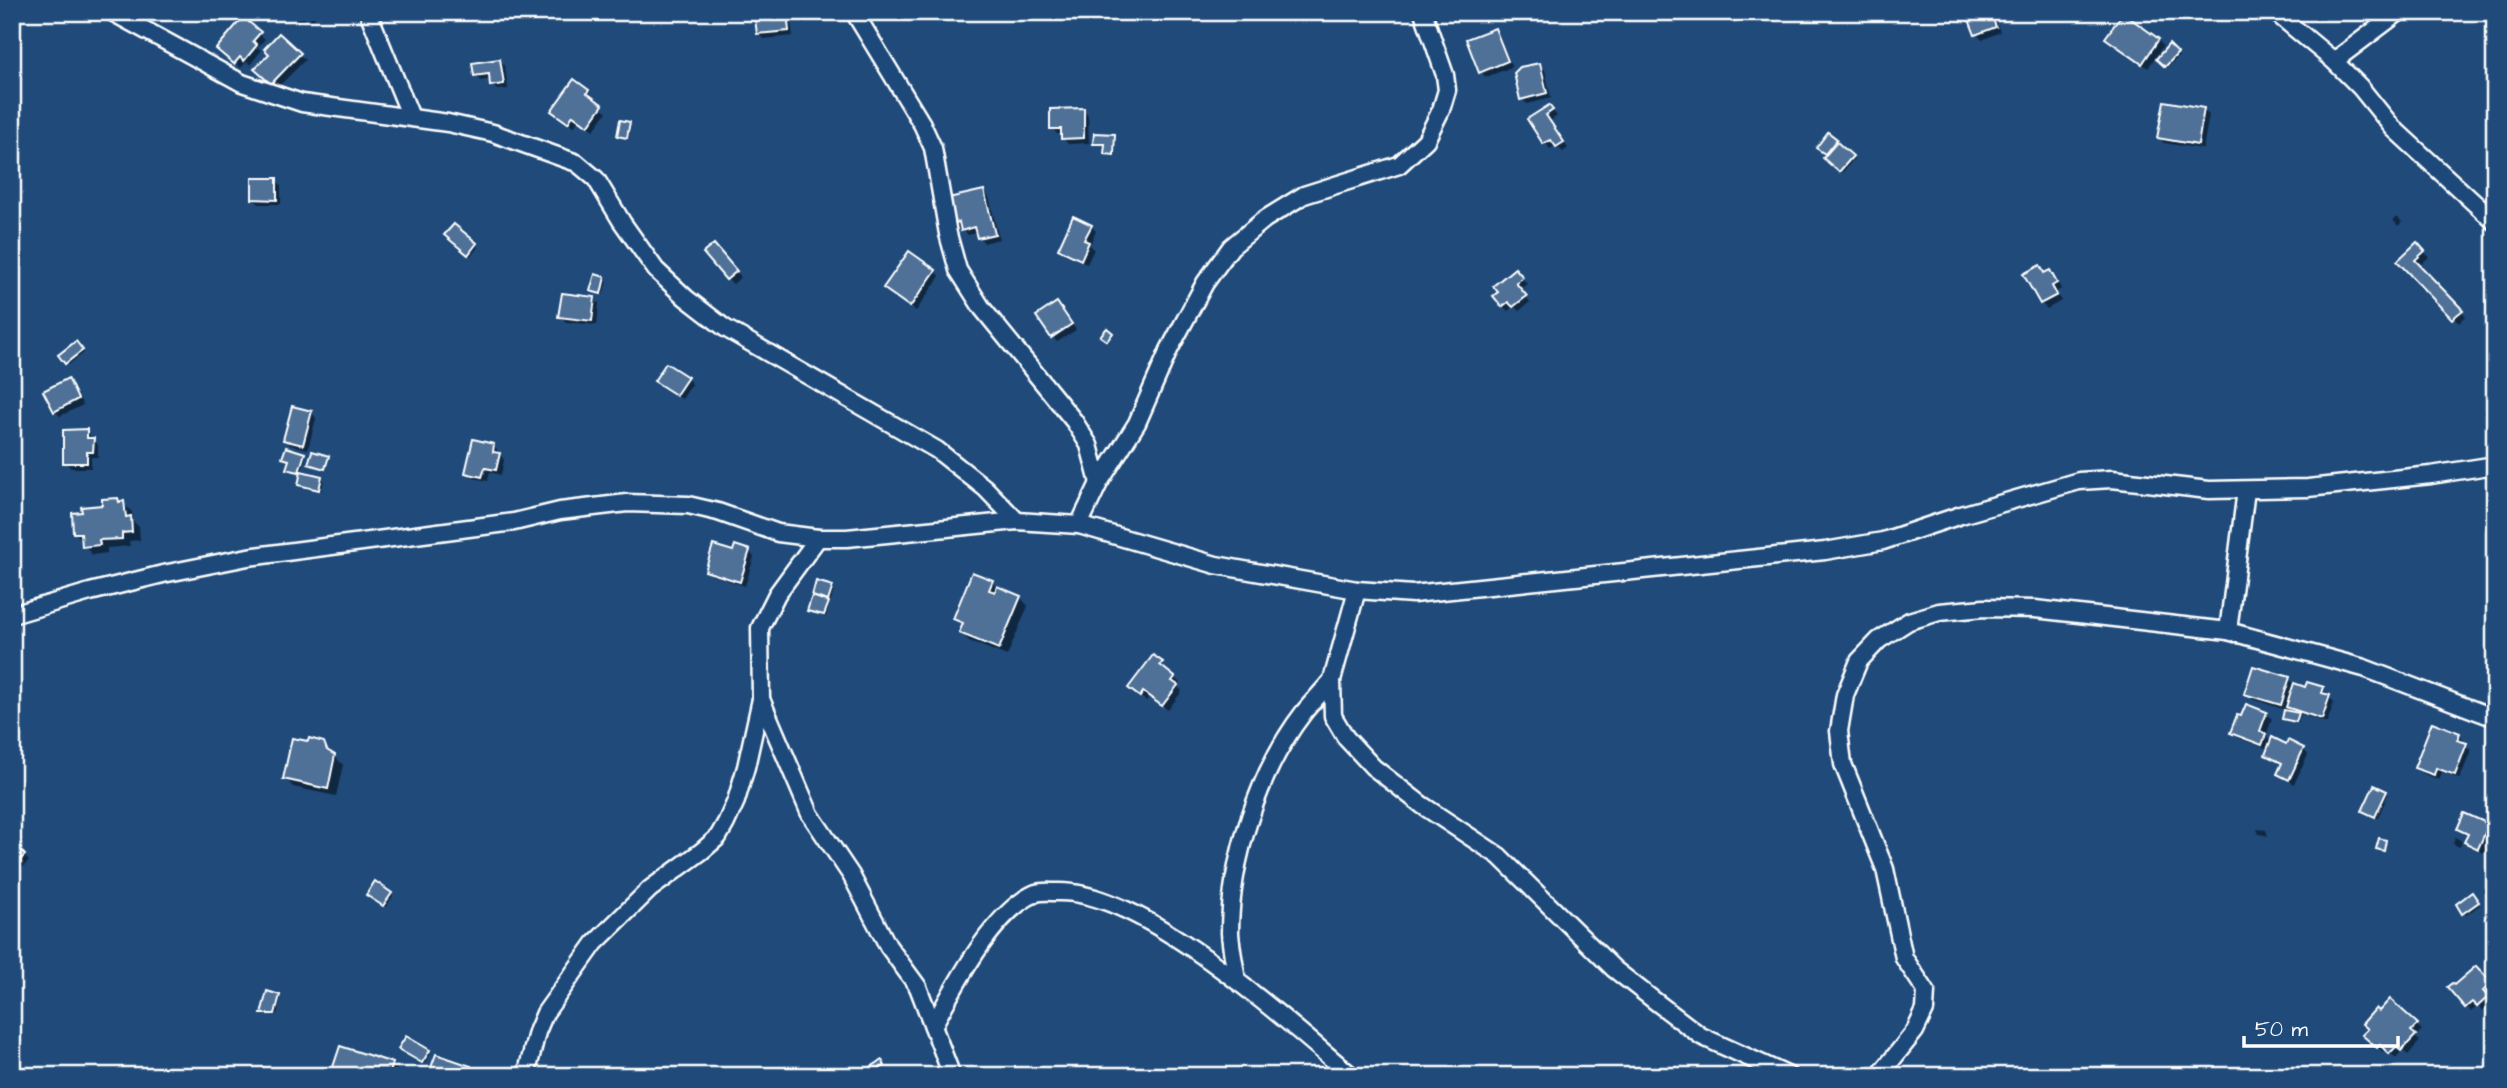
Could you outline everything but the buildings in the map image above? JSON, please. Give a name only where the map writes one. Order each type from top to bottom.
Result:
[{"type":"street","points":[[112,12],[242,83],[302,103],[411,117],[493,133],[577,163],[596,179],[656,270],[686,298],[725,328],[937,450],[985,488],[1017,521]]},
{"type":"street","points":[[368,12],[411,117]]},
{"type":"street","points":[[854,12],[922,124],[933,148],[948,234],[958,270],[982,308],[1074,421],[1089,445],[1099,483]]},
{"type":"street","points":[[1079,525],[1099,483],[1136,424],[1169,350],[1205,283],[1231,247],[1265,219],[1304,195],[1399,165],[1426,140],[1441,110],[1447,90],[1445,75],[1423,12]]},
{"type":"street","points":[[2275,12],[2334,61],[2360,87],[2393,128],[2495,222]]},
{"type":"street","points":[[2334,61],[2399,12]]},
{"type":"street","points":[[12,615],[139,580],[248,557],[514,522],[593,506],[627,503],[688,505],[718,512],[778,533],[818,538],[847,538],[1017,521],[1079,525],[1216,565],[1357,590],[1413,594],[1825,551],[1883,541],[2079,481],[2112,479],[2170,487],[2246,490],[2308,488],[2431,475],[2495,465]]},
{"type":"street","points":[[2228,631],[2246,490]]},
{"type":"street","points":[[526,1076],[537,1032],[545,1013],[595,943],[650,889],[718,837],[736,801],[761,699],[760,628],[778,594],[818,538]]},
{"type":"street","points":[[1357,590],[1332,680],[1333,716],[1346,738],[1373,767],[1499,856],[1614,969],[1701,1036],[1788,1076]]},
{"type":"street","points":[[1879,1076],[1915,1031],[1925,1010],[1926,991],[1903,958],[1885,869],[1843,764],[1839,731],[1844,695],[1859,661],[1880,640],[1909,621],[1939,612],[1984,608],[2035,609],[2228,631],[2364,668],[2495,718]]},
{"type":"street","points":[[1237,981],[1230,934],[1235,878],[1250,816],[1267,773],[1303,714],[1332,680]]},
{"type":"street","points":[[761,699],[810,814],[851,875],[888,946],[918,987],[952,1076]]},
{"type":"street","points":[[933,1026],[983,942],[1011,910],[1038,892],[1068,891],[1112,903],[1159,928],[1216,964],[1352,1076]]}]
